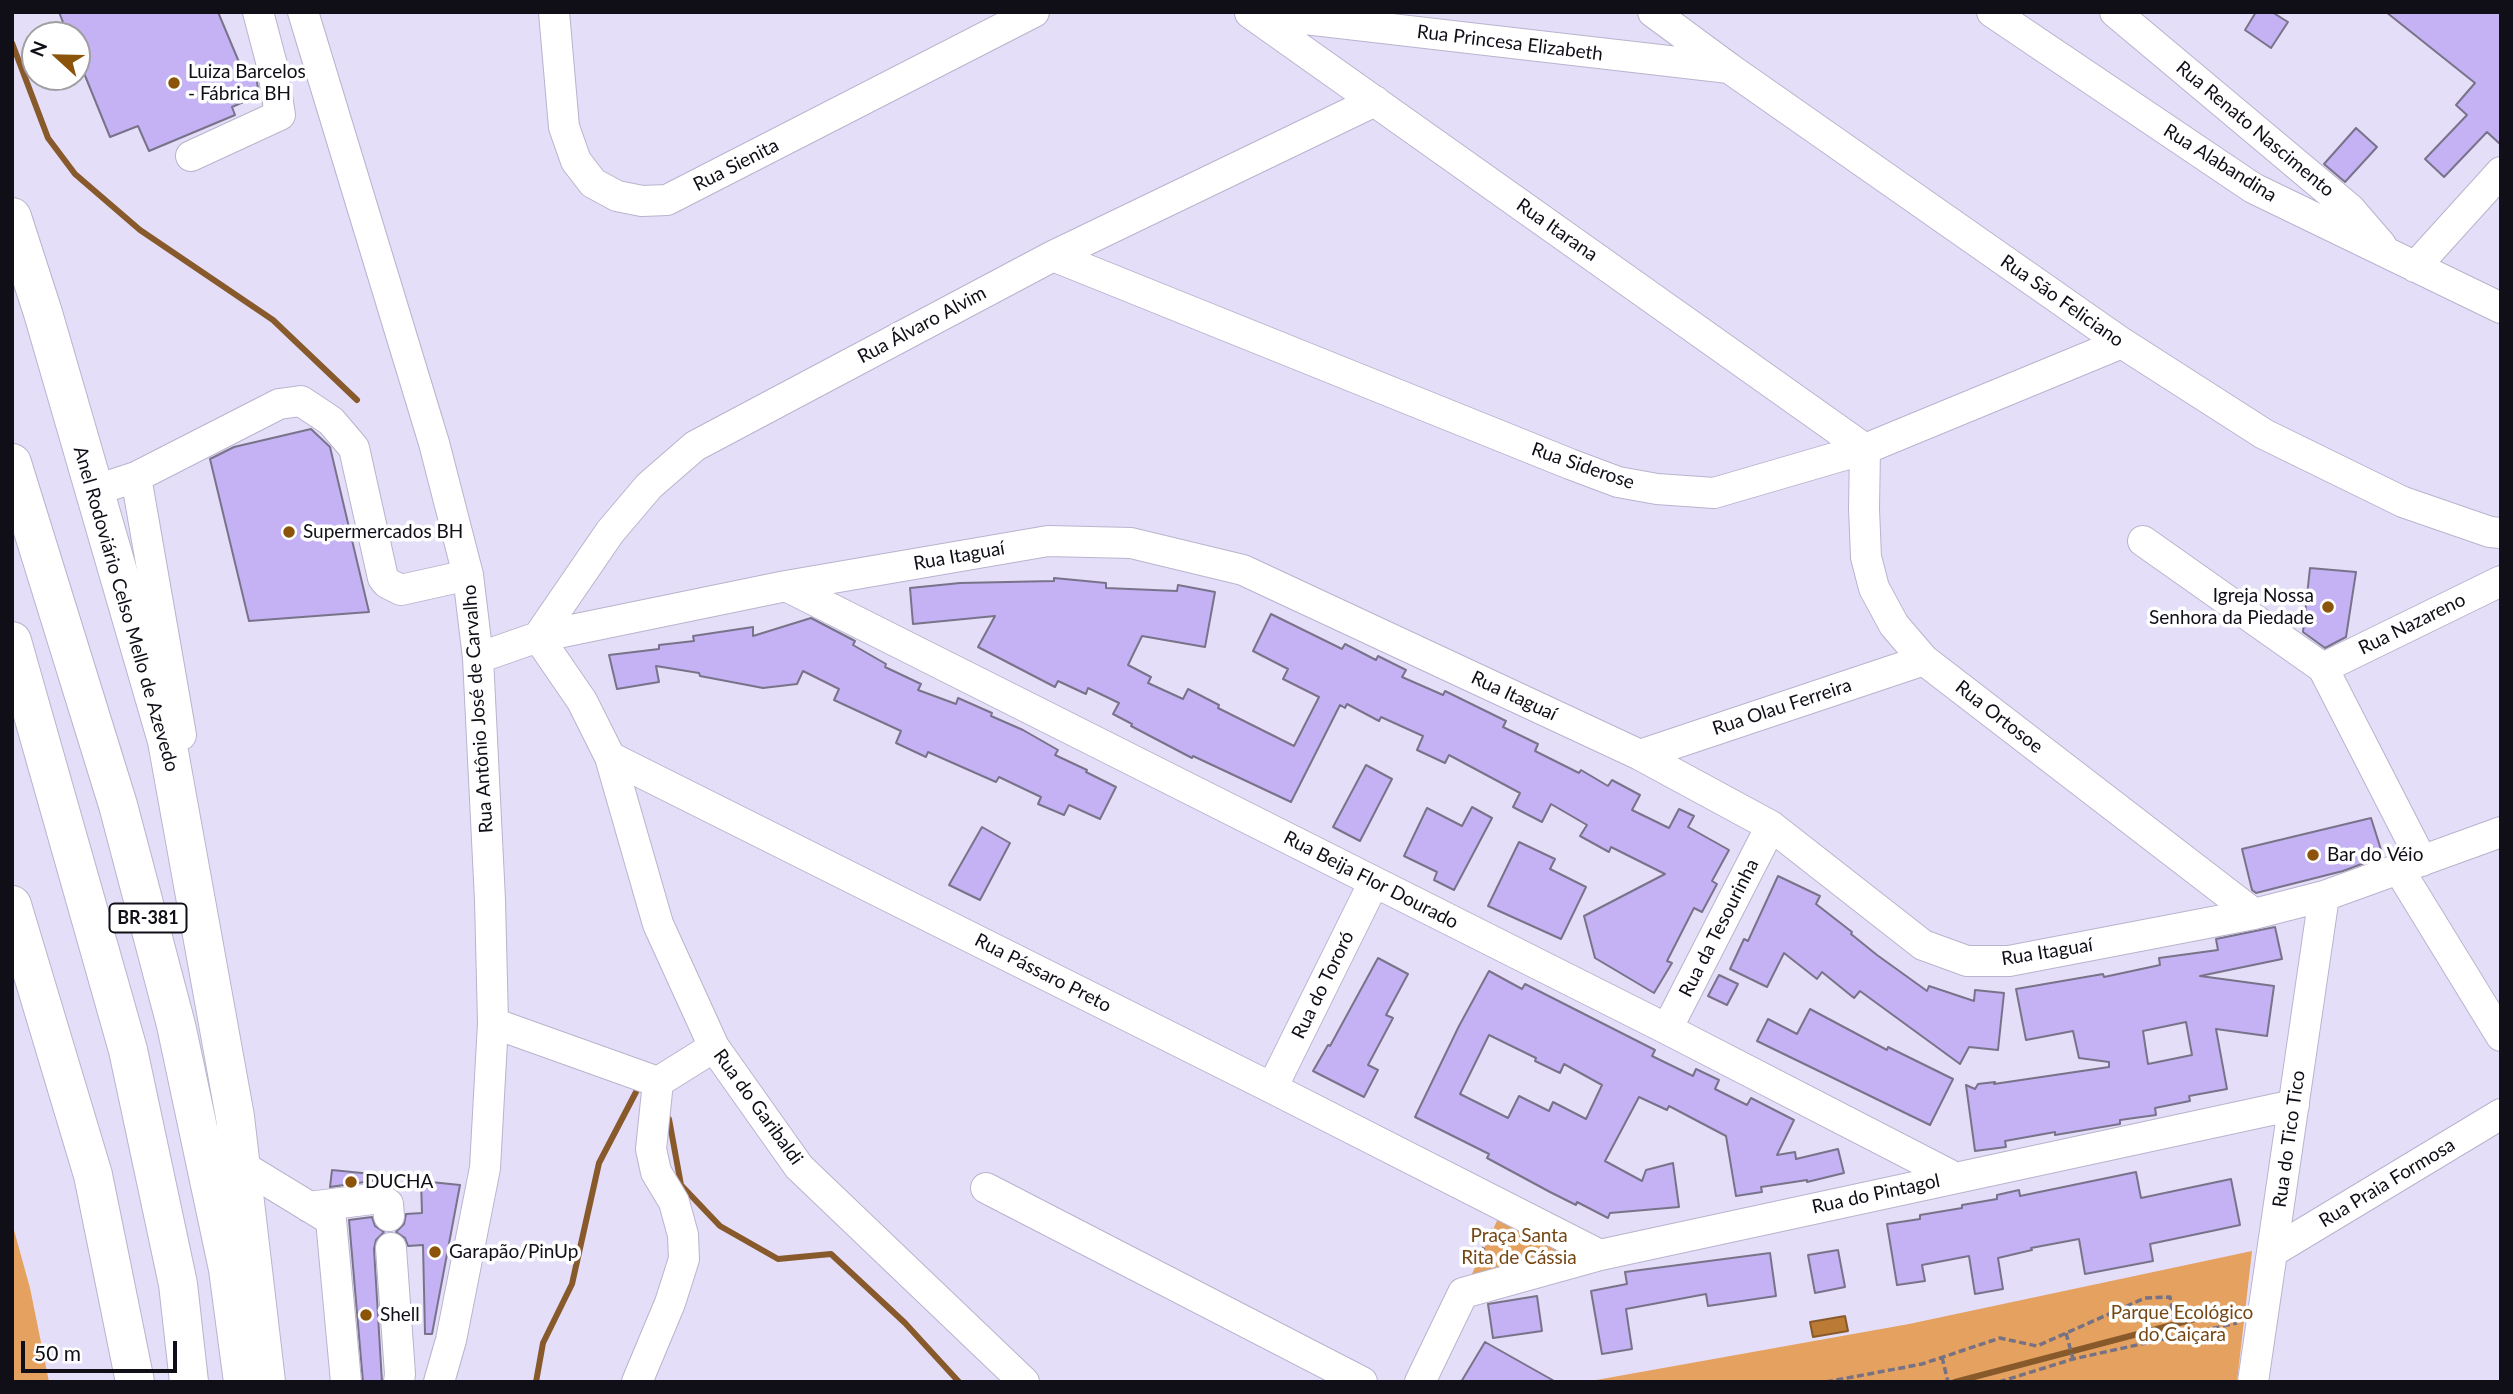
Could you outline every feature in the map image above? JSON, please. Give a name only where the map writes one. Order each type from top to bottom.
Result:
[{"type":"main road","name":"Anel Rodoviário Celso Mello de Azevedo","points":[[12,217],[43,313],[167,741],[235,1117],[266,1382]]},
{"type":"main road","name":"BR-381","points":[[12,463],[118,805],[176,1025],[228,1269],[243,1382]]},
{"type":"main road","name":"BR-381","points":[[12,641],[128,1050],[178,1284],[189,1382]]},
{"type":"main road","points":[[12,905],[93,1175],[135,1382]]},
{"type":"street","points":[[191,156],[280,115],[272,65],[258,12]]},
{"type":"street","name":"Rua Antônio José de Carvalho","points":[[303,12],[434,443],[468,575],[478,658],[493,1023],[485,1168],[451,1340],[439,1382]]},
{"type":"street","name":"Rua Sienita","points":[[558,14],[564,127],[576,161],[593,183],[617,196],[642,201],[667,200],[1034,12]]},
{"type":"street","name":"Rua Princesa Elizabeth","points":[[1249,12],[1729,68]]},
{"type":"street","name":"Rua Itarana","points":[[1249,12],[1865,449]]},
{"type":"street","name":"Rua São Feliciano","points":[[1654,12],[1729,68],[2122,343],[2264,434],[2403,502],[2490,532],[2501,533]]},
{"type":"street","name":"Rua Alabandina","points":[[1992,12],[2253,188],[2501,308]]},
{"type":"street","name":"Rua Renato Nascimento","points":[[2115,12],[2350,209],[2387,254]]},
{"type":"street","name":"Rua Álvaro Alvim","points":[[538,637],[610,532],[633,504],[649,486],[695,446],[1052,256],[1375,101]]},
{"type":"street","points":[[2415,267],[2501,172]]},
{"type":"street","name":"Rua Siderose","points":[[1052,256],[1618,482],[1657,489],[1714,493],[1865,449],[2122,343]]},
{"type":"street","points":[[93,491],[136,477],[279,404],[301,401],[331,421],[354,448],[383,578],[387,583],[401,590],[468,575]]},
{"type":"street","name":"Rua Ortosoe","points":[[1865,449],[1864,509],[1867,557],[1874,588],[1894,625],[1924,660],[2254,914]]},
{"type":"street","points":[[136,477],[185,760],[184,785],[179,808]]},
{"type":"street","name":"Rua Itaguaí","points":[[478,658],[538,637],[786,586],[1048,541],[1131,543],[1244,570],[1640,755],[1771,826],[1923,944],[1966,961],[2009,961],[2254,914],[2324,895],[2501,832]]},
{"type":"street","points":[[2143,541],[2323,668],[2410,864],[2501,1036]]},
{"type":"street","name":"Rua Nazareno","points":[[2323,668],[2501,581]]},
{"type":"street","name":"Rua Beija Flor Dourado","points":[[786,586],[1667,1029],[1954,1177]]},
{"type":"street","points":[[538,637],[582,701],[610,757]]},
{"type":"street","name":"Rua Olau Ferreira","points":[[1640,755],[1924,660]]},
{"type":"street","name":"Rua do Garibaldi","points":[[610,757],[658,923],[714,1047],[799,1167],[1024,1382]]},
{"type":"street","name":"Rua Pássaro Preto","points":[[610,757],[1600,1255]]},
{"type":"street","name":"Rua da Tesourinha","points":[[1667,1029],[1771,826]]},
{"type":"street","name":"Rua do Tororó","points":[[1272,1088],[1374,881]]},
{"type":"street","name":"Rua do Tico Tico","points":[[2253,1382],[2324,895]]},
{"type":"street","points":[[493,1023],[659,1082]]},
{"type":"street","points":[[659,1082],[714,1047]]},
{"type":"street","points":[[637,1382],[670,1303],[684,1259],[683,1235],[674,1202],[656,1172],[651,1149],[659,1082]]},
{"type":"street","name":"Rua do Pintagol","points":[[1461,1293],[1600,1255],[2294,1105]]},
{"type":"street","name":"Rua Praia Formosa","points":[[2272,1252],[2501,1114]]},
{"type":"street","points":[[239,1164],[331,1220],[346,1382]]},
{"type":"street","points":[[986,1188],[1362,1382]]},
{"type":"street","points":[[309,1207],[380,1198],[388,1204],[389,1216]]},
{"type":"street","points":[[391,1248],[399,1382]]},
{"type":"street","points":[[1420,1382],[1461,1293]]},
{"type":"path","points":[[1461,1293],[1504,1206]]},
{"type":"path","points":[[1826,1382],[1922,1364],[2000,1338],[2037,1346],[2145,1298],[2170,1297],[2178,1335]]},
{"type":"path","points":[[1999,1382],[2072,1357],[2263,1317]]},
{"type":"path","points":[[2066,1333],[2072,1357]]},
{"type":"path","points":[[1942,1357],[1948,1382]]},
{"type":"green space","name":"Praça Santa Rita de Cássia","points":[[1504,1206],[1596,1256],[1463,1293]]},
{"type":"green space","points":[[12,1223],[30,1288],[49,1382],[12,1382]]},
{"type":"green space","name":"Parque Ecológico do Caiçara","points":[[2252,1251],[2237,1382],[1585,1382],[1909,1324]]},
{"type":"shaded area","points":[[1845,1316],[1848,1331],[1813,1337],[1810,1322]]},
{"type":"building","name":"Luiza Barcelos - Fábrica BH","points":[[59,12],[218,12],[244,74],[255,69],[259,95],[232,107],[235,115],[149,151],[138,126],[110,137],[91,90],[91,21],[63,21]]},
{"type":"building","points":[[2256,12],[2272,12],[2288,22],[2271,48],[2245,30]]},
{"type":"building","points":[[2386,12],[2501,12],[2501,145],[2487,132],[2444,177],[2425,159],[2467,115],[2456,105],[2475,83]]},
{"type":"building","points":[[2356,128],[2377,147],[2345,182],[2324,164]]},
{"type":"building","name":"Supermercados BH","points":[[311,429],[330,447],[369,612],[249,621],[210,459],[234,447]]},
{"type":"building","name":"Igreja Nossa Senhora da Piedade","points":[[2310,568],[2356,572],[2346,637],[2325,648],[2303,632]]},
{"type":"building","points":[[1054,578],[1106,583],[1106,588],[1177,591],[1178,585],[1215,592],[1205,647],[1142,636],[1128,665],[1151,677],[1148,683],[1183,699],[1188,689],[1219,705],[1218,708],[1294,746],[1319,697],[1283,679],[1288,669],[1253,651],[1271,614],[1342,649],[1345,644],[1376,660],[1378,656],[1406,670],[1402,677],[1443,695],[1445,691],[1506,721],[1503,727],[1538,744],[1535,751],[1579,773],[1581,770],[1608,786],[1612,780],[1640,795],[1632,810],[1669,828],[1679,809],[1694,816],[1688,827],[1729,850],[1712,881],[1717,884],[1702,912],[1694,908],[1667,961],[1672,963],[1654,993],[1595,958],[1584,916],[1665,874],[1611,847],[1609,852],[1580,836],[1587,825],[1551,804],[1542,822],[1513,807],[1520,793],[1449,755],[1445,763],[1417,750],[1423,736],[1381,717],[1379,721],[1347,704],[1345,708],[1340,705],[1291,802],[1193,756],[1192,758],[1131,726],[1132,724],[1113,714],[1119,703],[1088,688],[1086,694],[1058,681],[1055,687],[978,647],[995,616],[913,624],[910,588],[960,583],[1054,581]]},
{"type":"building","points":[[811,618],[855,641],[853,645],[886,664],[885,667],[921,684],[918,690],[956,704],[958,698],[992,713],[991,716],[1058,750],[1055,755],[1116,787],[1100,819],[1069,805],[1064,815],[1038,804],[1041,797],[999,777],[996,782],[928,752],[926,757],[896,743],[901,731],[834,700],[839,689],[803,671],[797,684],[763,688],[656,666],[659,682],[617,689],[609,655],[659,649],[659,645],[694,641],[693,636],[753,627],[753,636]]},
{"type":"building","points":[[1366,765],[1392,779],[1360,841],[1333,827]]},
{"type":"building","points":[[1472,807],[1492,818],[1454,890],[1434,880],[1437,872],[1404,856],[1427,808],[1462,826]]},
{"type":"building","name":"Bar do Véio","points":[[2371,818],[2383,856],[2343,871],[2256,893],[2252,890],[2242,849]]},
{"type":"building","points":[[982,827],[1010,843],[980,900],[949,885]]},
{"type":"building","points":[[1519,842],[1555,859],[1550,869],[1586,887],[1561,939],[1488,906]]},
{"type":"building","points":[[1778,876],[1820,896],[1816,904],[1877,955],[1927,991],[1929,986],[1974,1001],[1975,990],[2004,993],[1998,1050],[1969,1047],[1960,1064],[1860,991],[1854,998],[1822,972],[1817,979],[1784,953],[1767,987],[1730,969],[1744,939],[1748,941]]},
{"type":"building","points":[[2275,927],[2282,959],[2200,976],[2274,986],[2267,1036],[2216,1029],[2227,1089],[2189,1096],[2190,1101],[2155,1108],[2156,1115],[2120,1120],[2120,1124],[2005,1141],[2006,1147],[1975,1151],[1966,1085],[1975,1089],[1978,1084],[2109,1067],[2109,1062],[2079,1058],[2073,1031],[2026,1040],[2016,989],[2103,974],[2104,977],[2160,965],[2159,958],[2218,950],[2216,939]],"holes":[[[2186,1022],[2192,1055],[2148,1064],[2143,1031]]]},
{"type":"building","points":[[1378,958],[1408,974],[1386,1015],[1393,1018],[1368,1065],[1378,1070],[1364,1097],[1313,1071],[1328,1045],[1330,1046]]},
{"type":"building","points":[[1489,971],[1522,989],[1525,984],[1655,1050],[1652,1056],[1693,1076],[1696,1069],[1719,1080],[1715,1089],[1747,1105],[1751,1098],[1794,1120],[1777,1155],[1795,1152],[1796,1159],[1838,1149],[1844,1173],[1807,1182],[1761,1187],[1762,1192],[1736,1196],[1726,1136],[1669,1106],[1667,1110],[1639,1097],[1605,1161],[1642,1181],[1646,1170],[1673,1163],[1679,1207],[1610,1213],[1608,1218],[1550,1192],[1487,1158],[1489,1154],[1415,1117]],"holes":[[[1489,1035],[1536,1058],[1535,1061],[1560,1073],[1564,1064],[1602,1085],[1586,1119],[1553,1102],[1549,1111],[1519,1096],[1508,1118],[1460,1094]]]},
{"type":"building","points":[[1719,975],[1738,984],[1727,1005],[1708,996]]},
{"type":"building","points":[[1810,1009],[1887,1050],[1888,1047],[1953,1079],[1930,1125],[1757,1041],[1768,1019],[1797,1034]]},
{"type":"building","name":"DUCHA","points":[[332,1170],[372,1174],[372,1181],[330,1187]]},
{"type":"building","points":[[2136,1172],[2141,1198],[2231,1179],[2240,1225],[2150,1244],[2153,1261],[2085,1274],[2079,1239],[2031,1248],[2032,1250],[1998,1258],[2003,1289],[1975,1294],[1969,1256],[1922,1265],[1925,1281],[1897,1285],[1887,1224],[1920,1219],[1920,1215],[1962,1208],[1962,1205],[1997,1199],[1997,1195],[2019,1190],[2020,1196]]},
{"type":"building","name":"Garapão/PinUp","points":[[421,1181],[460,1185],[432,1334],[425,1334],[423,1245],[408,1246],[405,1238],[396,1232],[404,1224],[406,1214],[422,1213]]},
{"type":"building","points":[[372,1217],[375,1226],[384,1232],[376,1240],[374,1249],[382,1382],[363,1382],[349,1220]]},
{"type":"building","points":[[1838,1250],[1845,1287],[1815,1293],[1808,1255]]},
{"type":"building","points":[[1770,1253],[1776,1296],[1708,1306],[1706,1294],[1626,1309],[1632,1349],[1602,1354],[1591,1291],[1627,1284],[1625,1272]]},
{"type":"building","points":[[1537,1296],[1542,1331],[1493,1338],[1488,1304]]},
{"type":"building","points":[[1485,1342],[1556,1382],[1461,1382]]},
{"type":"waterway","points":[[12,43],[48,138],[75,174],[140,230],[273,320],[357,400]]},
{"type":"waterway","points":[[536,1382],[543,1343],[572,1284],[599,1163],[636,1092]]},
{"type":"waterway","points":[[669,1119],[681,1185],[720,1226],[778,1259],[831,1254],[905,1323],[959,1382]]},
{"type":"waterway","points":[[1955,1382],[2210,1315]]},
{"type":"place","name":"Luiza Barcelos - Fábrica BH","points":[[174,83]]},
{"type":"place","name":"Supermercados BH","points":[[289,532]]},
{"type":"place","name":"Igreja Nossa Senhora da Piedade","points":[[2328,607]]},
{"type":"place","name":"Bar do Véio","points":[[2313,855]]},
{"type":"place","name":"DUCHA","points":[[351,1182]]},
{"type":"place","name":"Garapão/PinUp","points":[[435,1252]]},
{"type":"place","name":"Shell","points":[[366,1315]]}]
